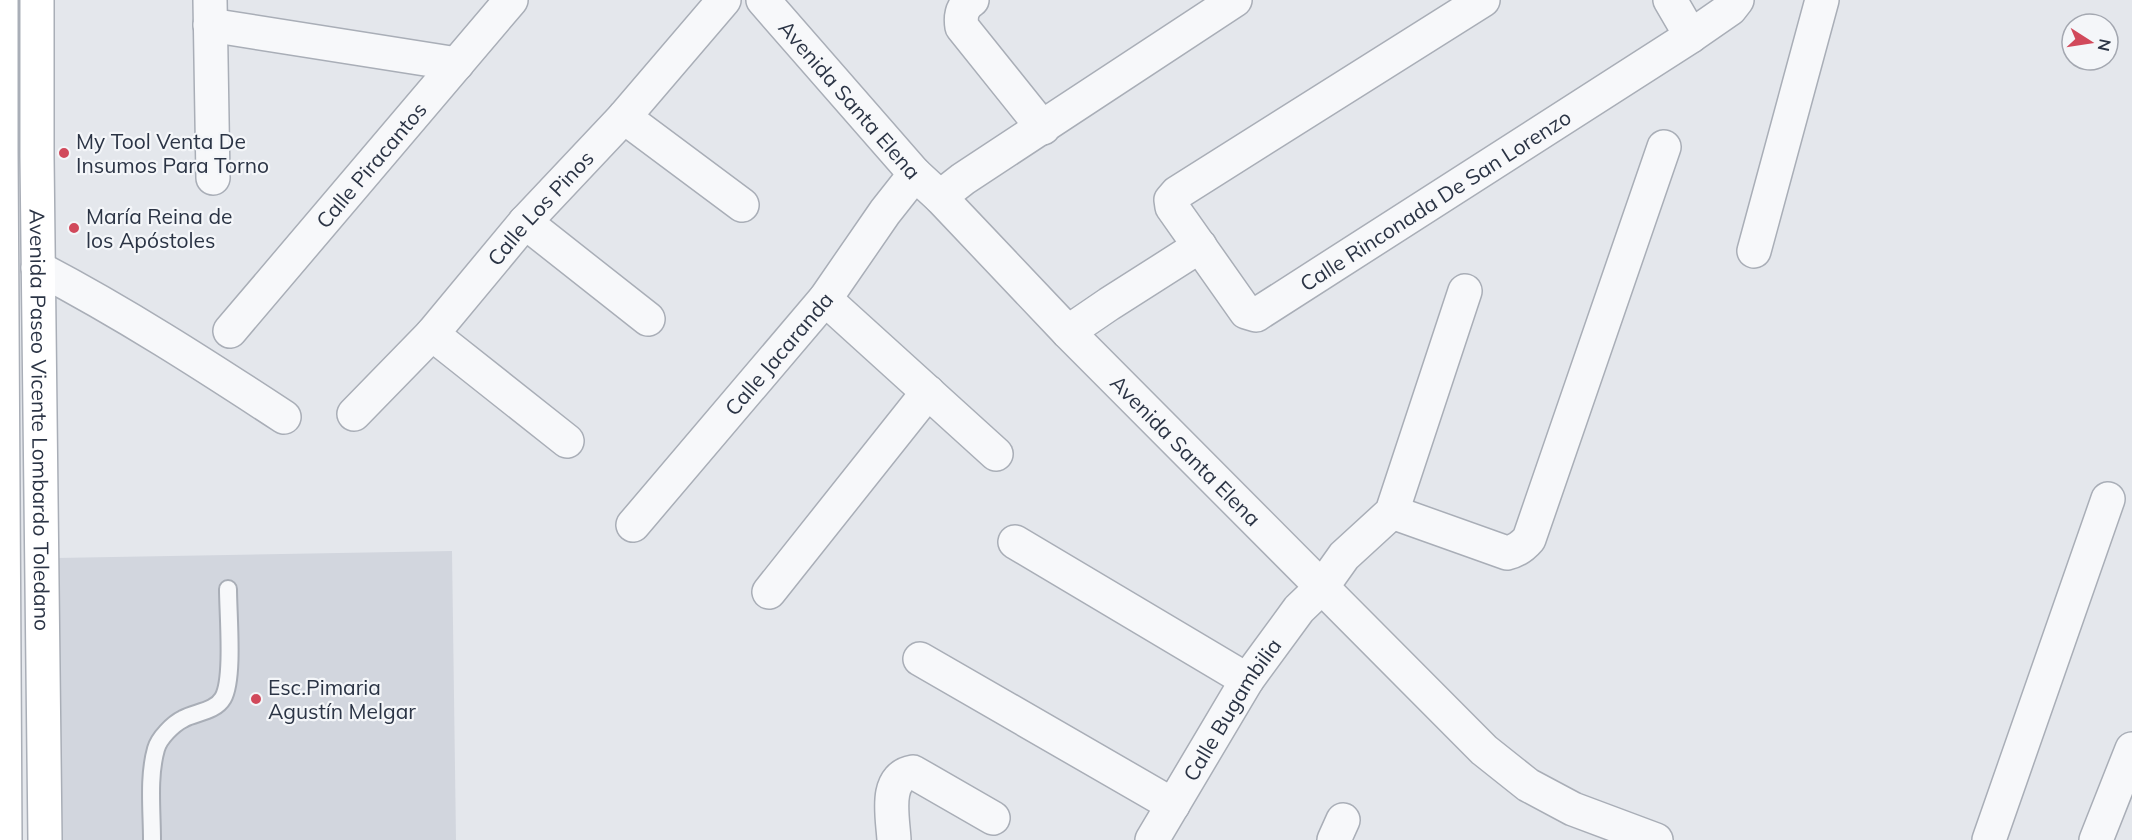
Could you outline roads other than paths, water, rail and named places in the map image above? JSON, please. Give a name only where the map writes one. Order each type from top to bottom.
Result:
[{"type":"main road","name":"Avenida Paseo Vicente Lombardo Toledano","points":[[1,0],[5,840]]},
{"type":"main road","name":"Avenida Paseo Vicente Lombardo Toledano","points":[[37,0],[45,840]]},
{"type":"main road","points":[[3,747],[45,756]]},
{"type":"street","name":"Calle Piracantos","points":[[230,331],[511,0]]},
{"type":"street","name":"Calle Los Pinos","points":[[354,414],[432,334],[525,222],[624,117],[724,0]]},
{"type":"street","name":"Avenida Santa Elena","points":[[763,0],[915,174],[940,197],[1068,332],[1484,750],[1528,785],[1573,809],[1656,840]]},
{"type":"street","points":[[972,0],[966,4],[960,16],[962,27],[1043,128]]},
{"type":"street","points":[[940,197],[963,179],[1235,0]]},
{"type":"street","name":"Calle Rinconada De San Lorenzo","points":[[1482,0],[1177,193],[1172,200],[1172,207],[1246,312],[1256,315],[1691,36],[1730,9],[1737,0]]},
{"type":"street","points":[[1670,0],[1691,36]]},
{"type":"street","points":[[1754,251],[1822,0]]},
{"type":"street","points":[[213,178],[210,12],[458,64]]},
{"type":"street","points":[[624,117],[742,205]]},
{"type":"street","points":[[1465,291],[1392,512],[1507,552],[1519,549],[1529,539],[1664,147]]},
{"type":"street","name":"Calle Jacaranda","points":[[633,525],[825,299],[885,212],[915,174]]},
{"type":"street","points":[[525,222],[648,319]]},
{"type":"street","points":[[1068,332],[1200,246]]},
{"type":"street","points":[[39,268],[94,297],[172,344],[284,417]]},
{"type":"street","points":[[825,299],[996,454]]},
{"type":"street","points":[[432,334],[567,441]]},
{"type":"street","points":[[769,592],[928,392]]},
{"type":"street","points":[[1989,840],[2108,499]]},
{"type":"street","name":"Calle Bugambilia","points":[[1152,840],[1248,680],[1299,609],[1322,586],[1344,556],[1392,512]]},
{"type":"street","points":[[1015,542],[1248,680]]},
{"type":"street","points":[[920,659],[1173,806]]},
{"type":"street","points":[[2096,840],[2132,748]]},
{"type":"street","points":[[894,840],[892,796],[894,786],[898,779],[913,772],[993,818]]},
{"type":"lane","points":[[152,840],[156,747],[166,732],[181,719],[208,710],[222,700],[228,684],[228,589]]},
{"type":"place","name":"My Tool Venta De Insumos Para Torno","points":[[64,153]]},
{"type":"place","name":"María Reina de los Apóstoles","points":[[74,228]]},
{"type":"place","name":"Esc.Pimaria Agustín Melgar","points":[[256,699]]}]
